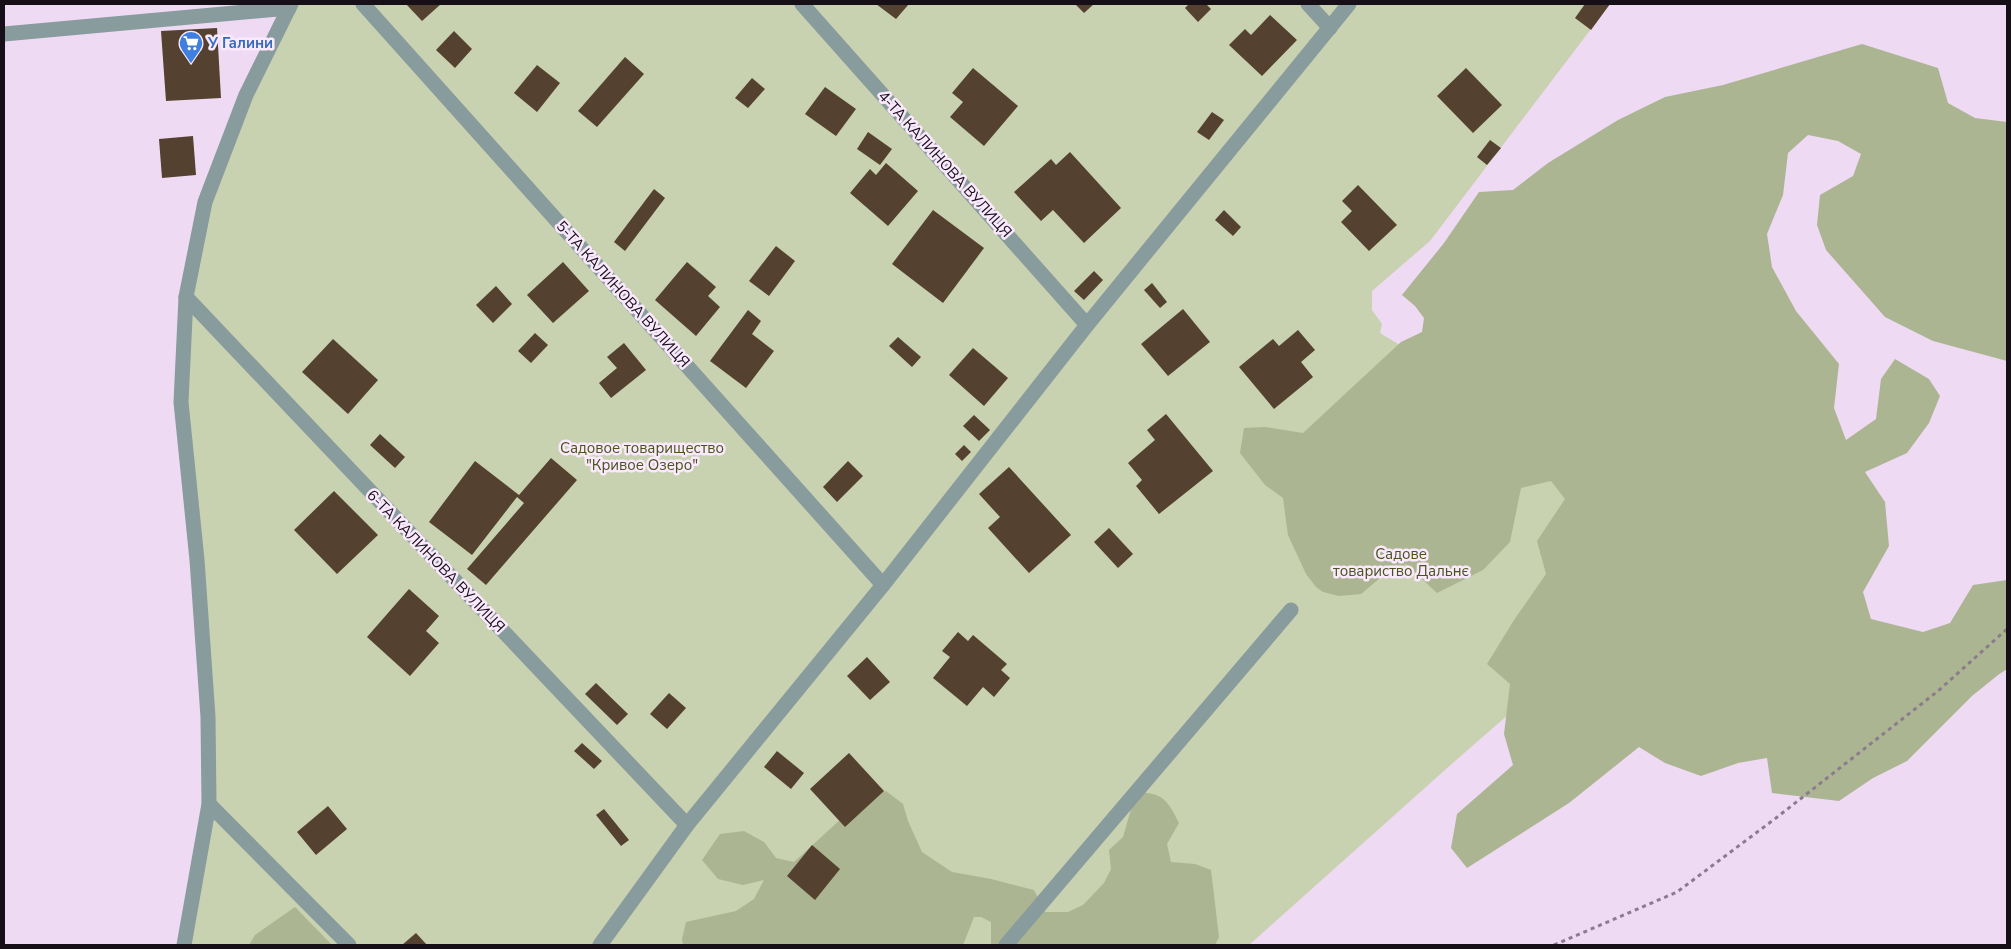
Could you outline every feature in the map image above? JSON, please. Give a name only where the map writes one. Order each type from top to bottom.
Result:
[{"type":"street","name":"5-ТА КАЛИНОВА ВУЛИЦЯ","points":[[363,4],[883,585]]},
{"type":"street","name":"4-ТА КАЛИНОВА ВУЛИЦЯ","points":[[802,4],[1087,325]]},
{"type":"street","points":[[1308,4],[1330,28]]},
{"type":"street","points":[[600,945],[687,825],[883,585],[1087,325],[1349,4]]},
{"type":"street","points":[[4,34],[290,6]]},
{"type":"street","points":[[184,945],[209,804],[208,717],[197,560],[180,402],[186,298],[205,202],[246,95],[290,6]]},
{"type":"street","name":"6-ТА КАЛИНОВА ВУЛИЦЯ","points":[[186,298],[687,825]]},
{"type":"street","points":[[1006,945],[1291,610]]},
{"type":"street","points":[[209,804],[349,945]]},
{"type":"path","points":[[1554,945],[1677,892],[1776,818],[1938,691],[2007,629]]},
{"type":"green space","name":"Садовое товарищество \"Кривое Озеро\"","points":[[291,4],[1610,4],[1430,241],[1372,291],[1372,310],[1382,324],[1380,333],[1714,536],[1455,761],[1249,945],[184,945],[209,804],[181,402],[205,202]]},
{"type":"green space","name":"Садове товариство Дальнє","points":[[1862,44],[1938,68],[1948,103],[1975,118],[2007,122],[2007,361],[1933,341],[1885,317],[1826,250],[1817,225],[1820,195],[1853,176],[1861,154],[1838,141],[1808,135],[1788,153],[1783,195],[1767,234],[1772,267],[1796,311],[1839,364],[1834,408],[1846,440],[1876,419],[1881,379],[1895,359],[1929,379],[1940,396],[1929,423],[1907,453],[1865,472],[1885,502],[1889,546],[1863,592],[1871,619],[1923,632],[1950,623],[1973,585],[2007,580],[2007,669],[1972,696],[1907,761],[1873,778],[1839,801],[1772,793],[1767,758],[1738,763],[1701,776],[1665,763],[1639,747],[1569,803],[1467,868],[1451,848],[1457,814],[1513,765],[1504,734],[1510,684],[1487,664],[1514,620],[1546,574],[1537,541],[1565,499],[1551,481],[1521,488],[1510,542],[1483,570],[1437,593],[1406,564],[1386,573],[1361,594],[1339,596],[1323,592],[1316,587],[1306,574],[1288,535],[1283,498],[1265,485],[1240,453],[1244,428],[1265,427],[1303,433],[1401,342],[1422,332],[1424,318],[1415,306],[1402,295],[1444,243],[1479,192],[1513,190],[1548,163],[1618,120],[1665,97],[1723,85]]},
{"type":"green space","points":[[886,791],[903,804],[908,821],[922,852],[952,872],[991,879],[1034,890],[1045,912],[1068,912],[1083,905],[1104,883],[1111,869],[1109,850],[1123,837],[1136,792],[1158,796],[1171,808],[1179,823],[1167,844],[1171,862],[1195,864],[1211,870],[1219,937],[1215,945],[991,945],[991,922],[981,917],[974,917],[963,945],[683,945],[682,939],[686,922],[736,911],[754,899],[764,880],[743,885],[718,879],[702,860],[720,834],[744,831],[764,842],[776,858],[794,862],[866,796]]},
{"type":"green space","points":[[295,907],[332,945],[249,945],[255,935]]},
{"type":"building","points":[[406,4],[441,4],[422,21]]},
{"type":"building","points":[[876,4],[909,4],[896,19]]},
{"type":"building","points":[[1075,4],[1094,4],[1084,13]]},
{"type":"building","points":[[1189,4],[1206,4],[1211,9],[1198,22],[1185,8]]},
{"type":"building","points":[[1585,4],[1610,4],[1591,30],[1575,18]]},
{"type":"building","points":[[1270,15],[1297,40],[1262,76],[1229,45],[1245,29],[1251,35]]},
{"type":"building","name":"У Галини","points":[[217,28],[221,98],[166,101],[161,31]]},
{"type":"building","points":[[454,31],[472,49],[455,68],[436,50]]},
{"type":"building","points":[[625,57],[644,74],[597,127],[578,111]]},
{"type":"building","points":[[537,65],[560,83],[537,112],[514,93]]},
{"type":"building","points":[[973,68],[1018,106],[984,146],[950,117],[963,102],[952,93]]},
{"type":"building","points":[[1466,68],[1502,105],[1473,133],[1437,96]]},
{"type":"building","points":[[752,78],[765,89],[748,108],[735,98]]},
{"type":"building","points":[[825,87],[856,109],[836,136],[805,114]]},
{"type":"building","points":[[1212,112],[1224,120],[1209,140],[1197,132]]},
{"type":"building","points":[[868,132],[892,149],[880,165],[857,149]]},
{"type":"building","points":[[193,136],[196,175],[162,178],[159,139]]},
{"type":"building","points":[[1490,140],[1501,148],[1487,165],[1477,157]]},
{"type":"building","points":[[1070,152],[1121,208],[1084,243],[1053,210],[1041,221],[1014,192],[1051,159],[1056,165]]},
{"type":"building","points":[[886,163],[918,191],[888,226],[850,193],[870,169],[876,175]]},
{"type":"building","points":[[1358,185],[1397,225],[1369,251],[1341,222],[1352,211],[1342,201]]},
{"type":"building","points":[[654,189],[665,198],[625,251],[614,242]]},
{"type":"building","points":[[933,210],[984,248],[943,303],[892,264]]},
{"type":"building","points":[[1224,210],[1241,227],[1233,236],[1215,220]]},
{"type":"building","points":[[776,246],[795,261],[769,296],[749,281]]},
{"type":"building","points":[[563,262],[589,291],[553,323],[527,295]]},
{"type":"building","points":[[687,262],[716,287],[708,296],[720,307],[696,336],[655,300]]},
{"type":"building","points":[[1094,271],[1103,280],[1084,300],[1074,291]]},
{"type":"building","points":[[1152,283],[1167,302],[1160,308],[1144,290]]},
{"type":"building","points":[[496,286],[512,304],[493,323],[476,305]]},
{"type":"building","points":[[1183,309],[1210,342],[1168,376],[1141,344]]},
{"type":"building","points":[[748,310],[761,321],[752,334],[774,351],[746,388],[710,361]]},
{"type":"building","points":[[1298,330],[1315,350],[1301,362],[1313,377],[1274,409],[1239,367],[1273,339],[1279,346]]},
{"type":"building","points":[[535,333],[548,345],[531,363],[518,351]]},
{"type":"building","points":[[898,337],[921,357],[912,367],[889,346]]},
{"type":"building","points":[[333,339],[378,380],[348,414],[302,372]]},
{"type":"building","points":[[624,343],[646,370],[611,398],[599,383],[617,368],[607,357]]},
{"type":"building","points":[[973,348],[1008,378],[984,406],[949,375]]},
{"type":"building","points":[[1166,414],[1213,471],[1159,514],[1136,486],[1142,480],[1128,463],[1155,440],[1147,430]]},
{"type":"building","points":[[974,415],[990,430],[979,441],[963,426]]},
{"type":"building","points":[[380,434],[405,457],[395,468],[370,445]]},
{"type":"building","points":[[964,445],[971,452],[962,461],[955,454]]},
{"type":"building","points":[[551,458],[577,480],[486,585],[467,569],[524,503],[517,497],[472,555],[429,522],[475,461],[519,495]]},
{"type":"building","points":[[848,461],[863,476],[837,502],[823,487]]},
{"type":"building","points":[[1009,467],[1071,535],[1029,573],[988,528],[1000,517],[979,494]]},
{"type":"building","points":[[334,491],[378,535],[337,574],[294,530]]},
{"type":"building","points":[[1109,528],[1133,554],[1118,568],[1094,542]]},
{"type":"building","points":[[409,589],[439,616],[426,631],[439,643],[410,676],[367,637]]},
{"type":"building","points":[[958,632],[968,641],[973,635],[1007,664],[1001,670],[1010,678],[994,697],[983,687],[967,706],[933,678],[950,657],[942,651]]},
{"type":"building","points":[[867,657],[890,682],[870,700],[847,676]]},
{"type":"building","points":[[596,683],[628,714],[617,725],[585,694]]},
{"type":"building","points":[[669,693],[686,708],[667,729],[650,714]]},
{"type":"building","points":[[582,743],[602,761],[594,769],[574,751]]},
{"type":"building","points":[[777,751],[804,773],[791,789],[764,767]]},
{"type":"building","points":[[849,753],[884,791],[845,827],[810,789]]},
{"type":"building","points":[[328,806],[347,829],[316,855],[297,832]]},
{"type":"building","points":[[604,809],[629,840],[621,846],[596,815]]},
{"type":"building","points":[[812,845],[840,869],[815,900],[787,876]]},
{"type":"building","points":[[416,933],[427,945],[402,945]]},
{"type":"place","name":"У Галини","points":[[191,64]]}]
